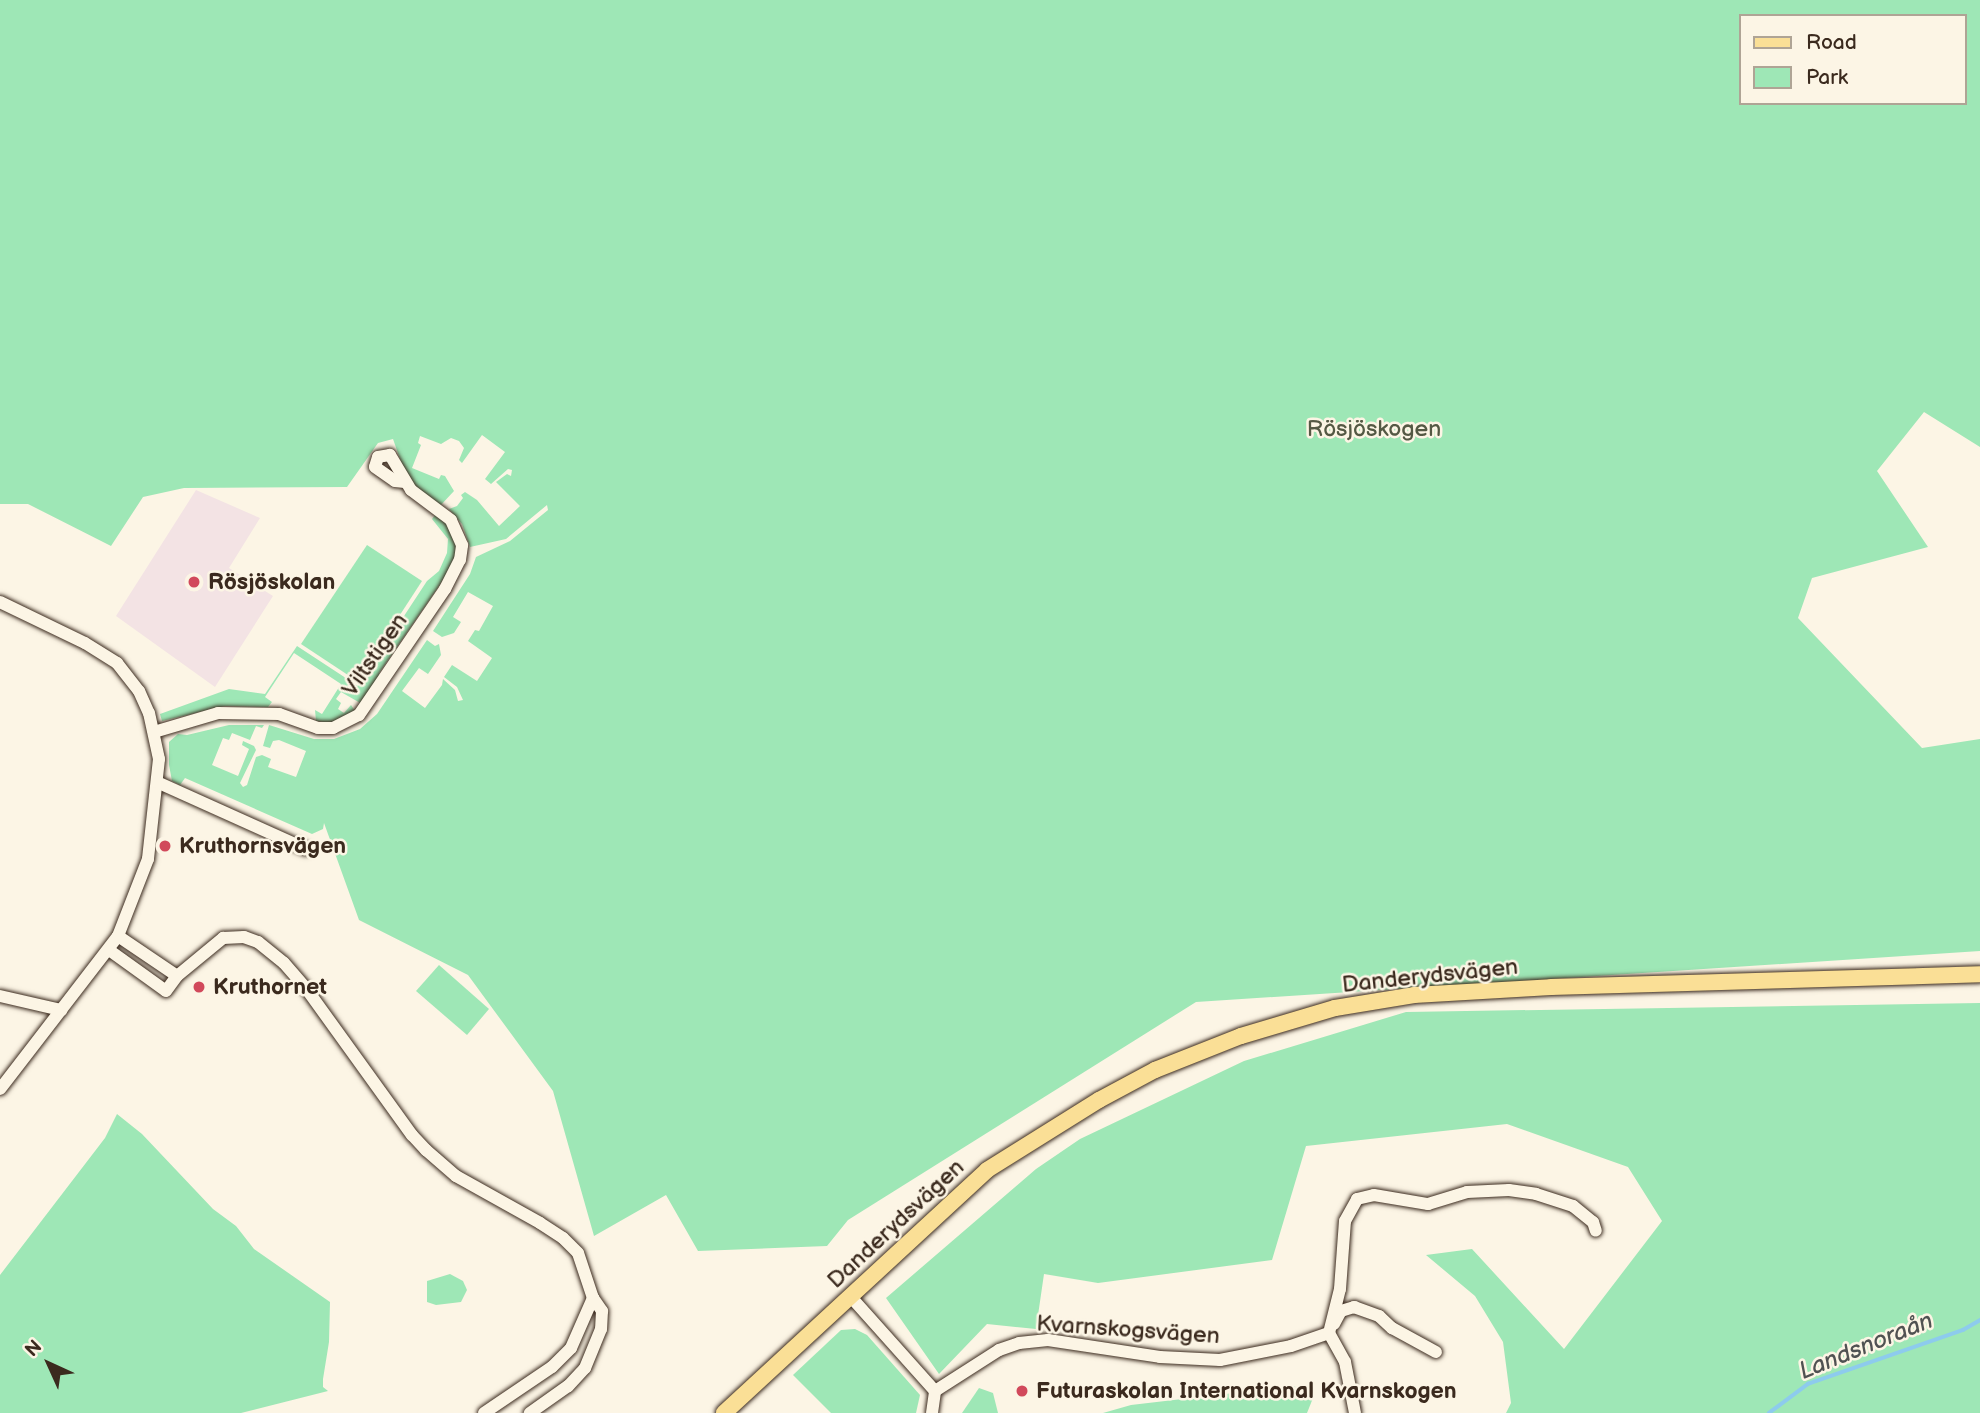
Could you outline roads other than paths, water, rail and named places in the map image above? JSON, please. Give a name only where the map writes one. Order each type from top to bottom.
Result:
[{"type":"main road","name":"Danderydsvägen","points":[[724,1413],[987,1170],[1047,1131],[1155,1070],[1281,1023],[1335,1009],[1414,995],[1551,987],[1980,974]]},
{"type":"street","name":"Viltstigen","points":[[155,732],[218,713],[279,714],[318,728],[333,728],[359,715],[445,589],[460,560],[459,533],[451,520],[405,482]]},
{"type":"street","points":[[0,602],[85,643],[117,663],[139,691],[155,732],[159,759],[159,783],[148,859],[118,936],[0,1089]]},
{"type":"street","points":[[159,783],[306,849]]},
{"type":"street","points":[[118,936],[177,976]]},
{"type":"street","points":[[109,950],[166,991],[177,976],[223,938],[244,937],[258,943],[284,963],[308,991],[412,1135],[456,1176],[563,1238],[578,1253],[593,1298],[602,1311],[601,1329],[586,1368],[568,1386],[530,1413]]},
{"type":"street","points":[[0,996],[61,1010]]},
{"type":"street","points":[[1355,1413],[1345,1362],[1329,1333],[1340,1289],[1345,1221],[1357,1199],[1374,1195],[1427,1204],[1467,1192],[1509,1190],[1536,1194],[1573,1206],[1593,1222],[1596,1231]]},
{"type":"street","points":[[851,1297],[934,1391],[932,1413]]},
{"type":"street","points":[[484,1413],[543,1373],[571,1348],[593,1298]]},
{"type":"street","points":[[1329,1333],[1341,1311],[1354,1307],[1379,1315],[1392,1328],[1436,1352]]},
{"type":"street","name":"Kvarnskogsvägen","points":[[934,1391],[999,1350],[1019,1343],[1048,1340],[1160,1357],[1220,1360],[1291,1346],[1329,1333]]},
{"type":"waterway","name":"Landsnoraån","points":[[1769,1413],[1808,1384],[1963,1330],[1980,1320]]},
{"type":"place","name":"Rösjöskolan","points":[[194,582]]},
{"type":"place","name":"Kruthornsvägen","points":[[165,846]]},
{"type":"place","name":"Kruthornet","points":[[199,987]]},
{"type":"place","name":"Futuraskolan International Kvarnskogen","points":[[1022,1391]]},
{"type":"park label","name":"Rösjöskogen","points":[[1374,429]]}]
